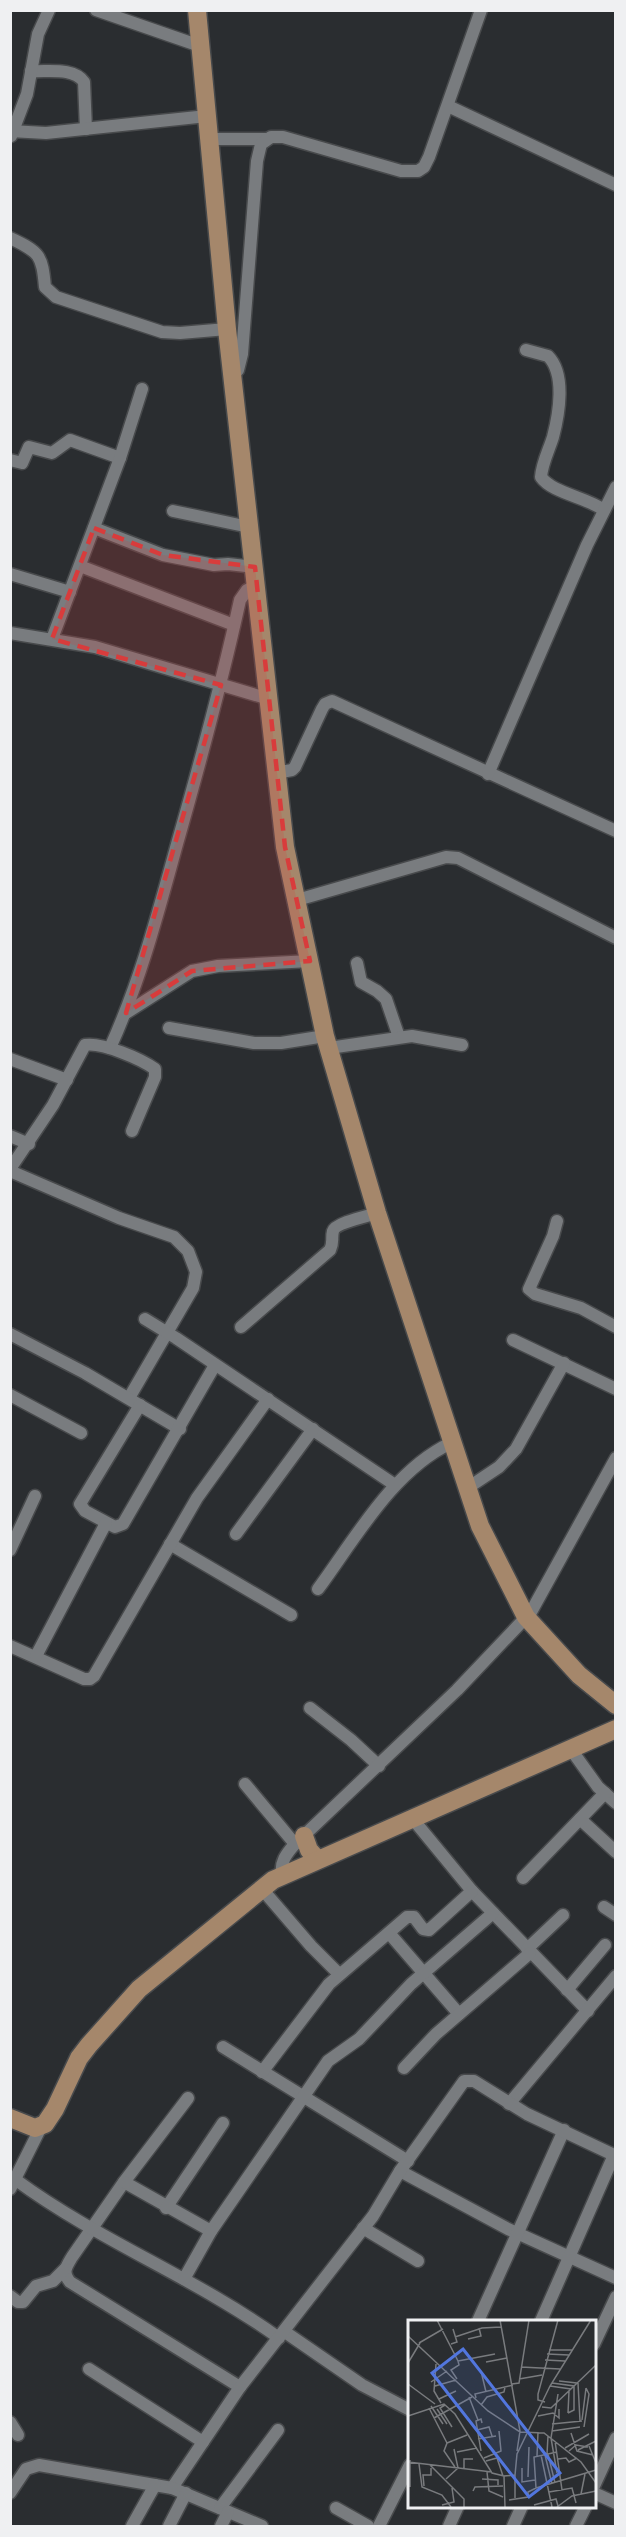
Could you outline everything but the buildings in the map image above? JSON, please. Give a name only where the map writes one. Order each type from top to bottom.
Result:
[{"type":"main road","points":[[197,10],[227,329],[285,847],[327,1042],[377,1213],[480,1526],[516,1598],[528,1614],[579,1675],[615,1705]]},
{"type":"main road","points":[[528,1614],[586,1672],[615,1696]]},
{"type":"main road","points":[[10,2118],[26,2126],[41,2127],[55,2109],[79,2058],[98,2032],[139,1989],[282,1875],[615,1729]]},
{"type":"main road","points":[[300,1840],[317,1859]]},
{"type":"street","points":[[49,10],[38,34],[27,94],[12,133],[29,134],[207,116]]},
{"type":"street","points":[[96,10],[200,46]]},
{"type":"street","points":[[232,376],[238,370],[242,354],[258,151],[271,137],[283,137],[402,171],[418,171],[429,157],[481,10]]},
{"type":"street","points":[[32,71],[73,72],[80,76],[84,82],[86,129]]},
{"type":"street","points":[[448,106],[615,185]]},
{"type":"street","points":[[209,139],[266,140]]},
{"type":"street","points":[[10,238],[28,246],[39,255],[42,261],[45,287],[56,297],[162,332],[180,333],[227,329]]},
{"type":"street","points":[[526,350],[543,353],[551,359],[558,383],[555,426],[541,477],[550,486],[592,502],[604,510]]},
{"type":"street","points":[[52,639],[120,458],[142,389]]},
{"type":"street","points":[[10,460],[22,462],[29,447],[51,453],[70,440],[120,458]]},
{"type":"street","points":[[488,774],[615,487]]},
{"type":"street","points":[[173,511],[249,527]]},
{"type":"street","points":[[94,528],[163,555],[214,565],[228,564],[256,576],[243,593],[222,685],[145,957],[126,1013],[110,1048]]},
{"type":"street","points":[[80,566],[234,625]]},
{"type":"street","points":[[10,574],[70,592]]},
{"type":"street","points":[[10,633],[95,648],[269,699]]},
{"type":"street","points":[[276,773],[296,767],[322,709],[325,704],[332,701],[615,831]]},
{"type":"street","points":[[297,900],[446,857],[458,858],[615,938]]},
{"type":"street","points":[[126,1013],[192,971],[218,966],[310,961]]},
{"type":"street","points":[[357,963],[361,982],[386,999],[399,1036]]},
{"type":"street","points":[[169,1028],[254,1043],[327,1042],[422,1036],[462,1045]]},
{"type":"street","points":[[132,1131],[155,1077],[155,1069],[110,1048],[86,1045],[29,1144],[10,1170],[119,1218],[174,1237],[188,1251],[196,1272],[196,1280],[190,1295],[167,1332],[135,1401],[80,1504],[85,1510],[106,1523],[118,1527],[123,1524],[215,1365]]},
{"type":"street","points":[[10,1059],[67,1080]]},
{"type":"street","points":[[10,1136],[29,1144]]},
{"type":"street","points":[[241,1327],[330,1250],[334,1241],[333,1231],[337,1225],[377,1213]]},
{"type":"street","points":[[557,1221],[553,1236],[529,1288],[535,1294],[581,1308],[615,1327]]},
{"type":"street","points":[[145,1320],[167,1332],[395,1485]]},
{"type":"street","points":[[10,1334],[135,1401],[180,1429]]},
{"type":"street","points":[[513,1340],[615,1389]]},
{"type":"street","points":[[466,1489],[499,1467],[516,1449],[564,1364]]},
{"type":"street","points":[[10,1395],[81,1433]]},
{"type":"street","points":[[10,1646],[84,1679],[90,1679],[133,1611],[197,1498],[268,1399]]},
{"type":"street","points":[[236,1534],[313,1430]]},
{"type":"street","points":[[318,1589],[395,1485],[430,1455],[451,1443]]},
{"type":"street","points":[[282,1875],[280,1866],[300,1840],[481,1666],[528,1614],[615,1458]]},
{"type":"street","points":[[10,1550],[35,1496]]},
{"type":"street","points":[[36,1656],[106,1523]]},
{"type":"street","points":[[170,1544],[291,1615]]},
{"type":"street","points":[[310,1708],[351,1740],[379,1766]]},
{"type":"street","points":[[570,1748],[604,1793],[615,1803]]},
{"type":"street","points":[[245,1784],[300,1840]]},
{"type":"street","points":[[523,1878],[604,1793]]},
{"type":"street","points":[[412,1818],[472,1891],[588,2011]]},
{"type":"street","points":[[580,1819],[615,1852]]},
{"type":"street","points":[[262,1889],[311,1946],[339,1974]]},
{"type":"street","points":[[262,2072],[301,2018],[339,1974],[410,1916],[414,1917],[423,1929],[429,1930],[472,1891]]},
{"type":"street","points":[[604,1907],[615,1915]]},
{"type":"street","points":[[183,2279],[211,2231],[328,2061],[359,2039],[423,1973],[493,1913]]},
{"type":"street","points":[[404,2068],[435,2034],[528,1951],[563,1916]]},
{"type":"street","points":[[389,1933],[459,2014]]},
{"type":"street","points":[[567,1990],[605,1945]]},
{"type":"street","points":[[510,2104],[615,1976]]},
{"type":"street","points":[[223,2047],[404,2166],[516,2232],[615,2278]]},
{"type":"street","points":[[172,2488],[240,2388],[363,2228],[464,2081],[474,2081],[510,2104],[615,2155],[542,2320]]},
{"type":"street","points":[[10,2296],[18,2302],[23,2302],[36,2286],[52,2282],[65,2269],[124,2182],[188,2098]]},
{"type":"street","points":[[166,2208],[223,2123]]},
{"type":"street","points":[[41,2127],[13,2184],[239,2310],[362,2385],[408,2409]]},
{"type":"street","points":[[478,2320],[516,2232],[564,2130]]},
{"type":"street","points":[[124,2182],[166,2208],[211,2231]]},
{"type":"street","points":[[363,2228],[418,2261]]},
{"type":"street","points":[[65,2269],[65,2276],[70,2282],[240,2388]]},
{"type":"street","points":[[596,2340],[615,2298]]},
{"type":"street","points":[[89,2369],[203,2442]]},
{"type":"street","points":[[10,2422],[18,2435]]},
{"type":"street","points":[[221,2526],[224,2510],[278,2430]]},
{"type":"street","points":[[596,2481],[615,2438]]},
{"type":"street","points":[[10,2493],[26,2469],[39,2465],[172,2488],[262,2526]]},
{"type":"street","points":[[379,2526],[408,2469]]},
{"type":"street","points":[[132,2526],[155,2485]]},
{"type":"street","points":[[169,2526],[186,2493]]},
{"type":"street","points":[[596,2494],[615,2503]]},
{"type":"street","points":[[448,2526],[457,2507]]},
{"type":"street","points":[[513,2526],[521,2507]]},
{"type":"street","points":[[576,2526],[585,2507]]},
{"type":"street","points":[[336,2508],[368,2526]]},
{"type":"highlighted area","points":[[94,528],[163,555],[255,567],[285,847],[310,961],[192,971],[126,1013],[221,685],[52,639]]}]
